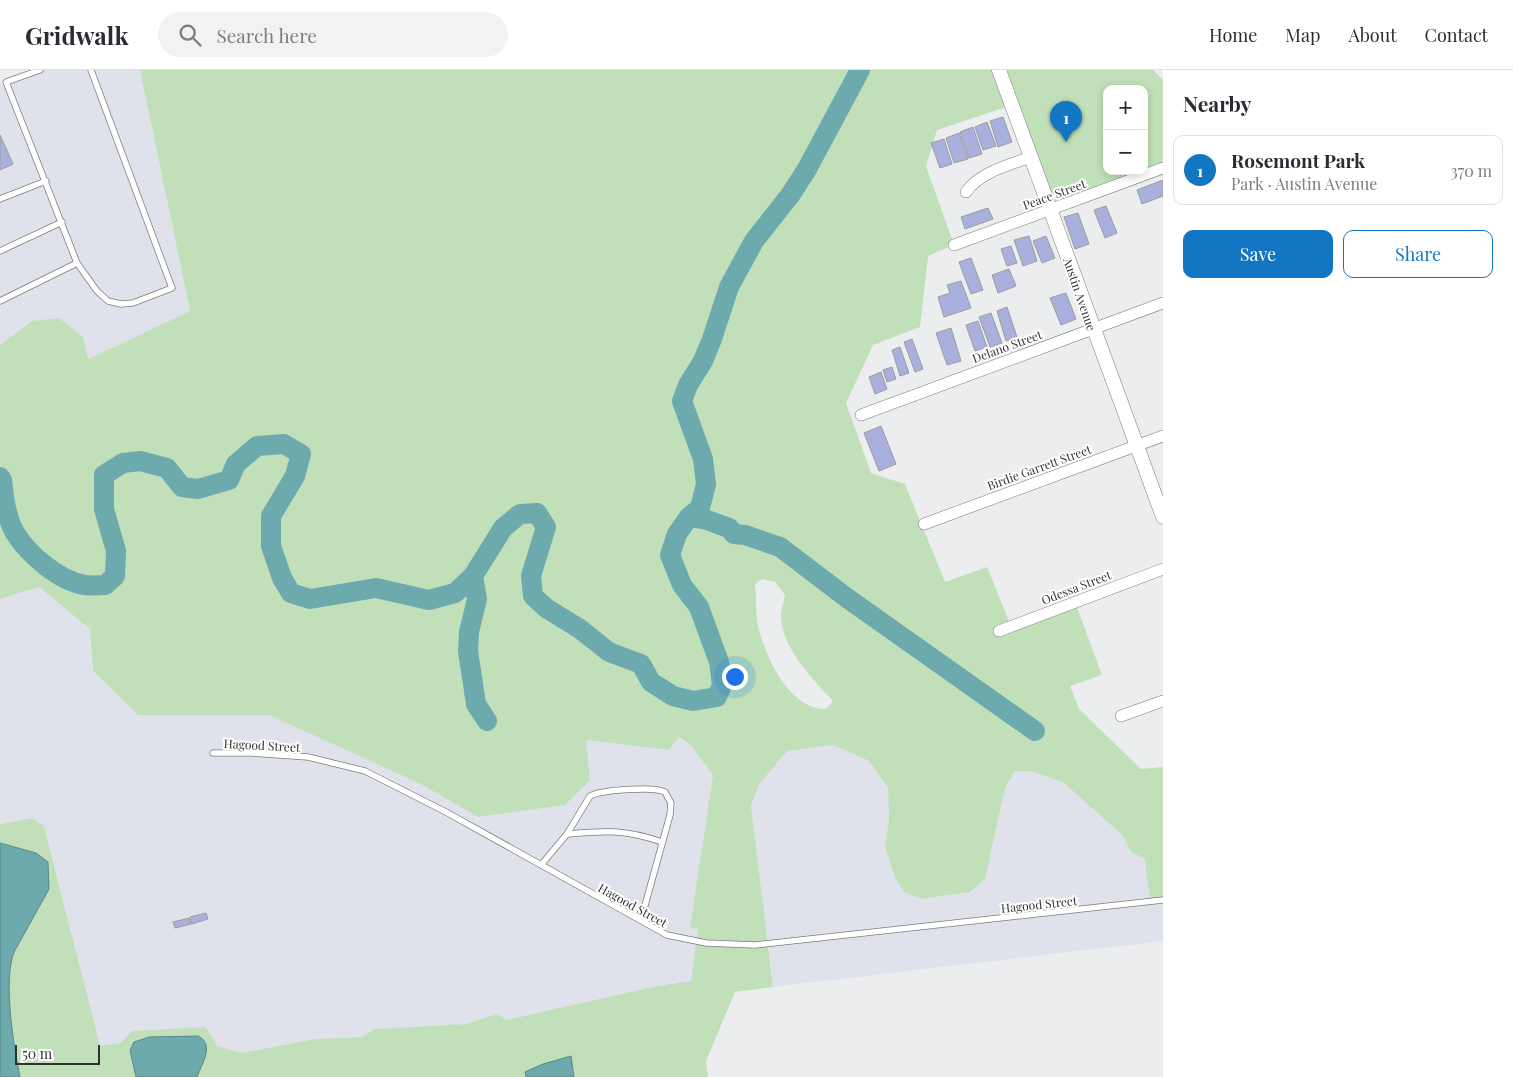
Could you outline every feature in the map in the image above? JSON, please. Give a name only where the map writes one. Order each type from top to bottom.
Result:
[{"type":"street","name":"Austin Avenue","points":[[998,70],[1051,209],[1093,329],[1163,517]]},
{"type":"street","points":[[966,192],[971,185],[990,173],[1031,157]]},
{"type":"street","name":"Peace Street","points":[[954,245],[1163,168]]},
{"type":"street","name":"Delano Street","points":[[861,415],[1163,303]]},
{"type":"street","name":"Birdie Garrett Street","points":[[924,524],[1163,436]]},
{"type":"street","name":"Odessa Street","points":[[999,631],[1163,569]]},
{"type":"street","points":[[1121,716],[1163,701]]},
{"type":"lane","points":[[40,70],[6,82],[77,263],[97,290],[108,301],[121,304],[133,303],[172,288],[91,70]]},
{"type":"lane","points":[[0,199],[46,181]]},
{"type":"lane","points":[[0,251],[62,222]]},
{"type":"lane","points":[[0,300],[77,263]]},
{"type":"lane","name":"Hagood Street","points":[[213,753],[308,757],[365,771],[667,935],[706,943],[755,945],[1163,900]]},
{"type":"lane","points":[[541,865],[567,834],[584,803],[597,792],[656,790],[665,792],[671,803],[670,815],[641,920]]},
{"type":"lane","points":[[567,834],[602,831],[631,832],[662,842]]},
{"type":"shaded area","points":[[40,70],[140,70],[190,311],[87,359],[32,321],[0,345],[0,84]]},
{"type":"shaded area","points":[[39,587],[90,629],[93,671],[138,715],[269,715],[590,780],[586,740],[668,750],[679,737],[690,744],[713,774],[691,928],[698,929],[691,981],[657,986],[506,1020],[497,1014],[466,1024],[374,1029],[363,1037],[315,1039],[252,1052],[242,1053],[218,1046],[121,1043],[100,1047],[44,826],[32,818],[0,824],[0,599]]},
{"type":"shaded area","points":[[833,745],[869,761],[888,788],[889,818],[885,847],[904,892],[921,899],[970,892],[985,879],[1005,788],[1015,771],[1031,771],[1064,783],[1123,836],[1131,852],[1145,859],[1150,901],[1163,900],[1163,941],[773,987],[751,804],[760,783],[786,751]]},
{"type":"green space","points":[[140,70],[1153,70],[1163,80],[1163,168],[1148,173],[1148,85],[1103,85],[1103,175],[1144,175],[1051,209],[1012,105],[937,130],[926,166],[954,245],[928,256],[920,327],[873,345],[846,403],[871,473],[905,484],[945,582],[987,567],[1011,626],[1075,602],[1102,675],[1070,686],[1079,709],[1141,769],[1163,767],[1163,900],[1150,902],[1145,859],[1131,852],[1123,836],[1064,783],[1031,771],[1015,771],[1005,788],[985,879],[970,892],[921,899],[904,892],[895,877],[885,847],[889,818],[888,788],[869,761],[833,745],[787,751],[760,783],[751,805],[773,987],[735,992],[706,1061],[708,1077],[574,1077],[571,1057],[525,1072],[526,1077],[197,1077],[204,1060],[203,1038],[197,1036],[149,1037],[130,1050],[136,1077],[20,1077],[10,1008],[10,971],[13,956],[18,945],[49,889],[36,853],[0,843],[0,824],[32,818],[44,826],[100,1046],[121,1043],[132,1031],[205,1027],[218,1046],[242,1053],[315,1039],[362,1037],[374,1029],[466,1024],[497,1014],[506,1020],[657,986],[691,981],[698,929],[690,928],[713,775],[690,744],[679,737],[669,750],[586,740],[590,780],[565,805],[478,817],[421,784],[269,715],[138,715],[93,671],[90,629],[39,587],[0,599],[0,345],[32,321],[59,318],[83,337],[88,359],[190,311]],"holes":[[[762,579],[775,582],[785,595],[781,615],[787,641],[800,663],[833,701],[826,709],[813,707],[801,701],[790,691],[781,680],[767,652],[757,621],[755,584]]]},
{"type":"water","points":[[0,843],[36,853],[48,862],[49,889],[18,945],[13,956],[10,971],[10,1009],[20,1077],[0,1077]]},
{"type":"water","points":[[198,1036],[206,1044],[206,1055],[197,1077],[136,1077],[130,1050],[134,1042],[149,1037]]},
{"type":"water","points":[[571,1056],[574,1077],[526,1077],[525,1072],[543,1064]]},
{"type":"building","points":[[1003,117],[1012,142],[998,147],[990,121]]},
{"type":"building","points":[[987,122],[996,146],[983,150],[975,127]]},
{"type":"building","points":[[973,127],[982,154],[969,158],[960,132]]},
{"type":"building","points":[[959,133],[968,159],[954,163],[946,138]]},
{"type":"building","points":[[0,135],[13,164],[0,170]]},
{"type":"building","points":[[944,139],[952,164],[940,168],[931,143]]},
{"type":"building","points":[[1163,180],[1163,196],[1142,204],[1137,190]]},
{"type":"building","points":[[1106,206],[1117,233],[1105,238],[1094,210]]},
{"type":"building","points":[[988,208],[993,219],[965,229],[961,217]]},
{"type":"building","points":[[1078,213],[1089,244],[1075,249],[1064,217]]},
{"type":"building","points":[[1029,236],[1037,261],[1023,266],[1014,240]]},
{"type":"building","points":[[1046,236],[1055,258],[1042,263],[1033,241]]},
{"type":"building","points":[[1011,246],[1017,263],[1007,266],[1001,249]]},
{"type":"building","points":[[971,258],[983,290],[971,294],[959,262]]},
{"type":"building","points":[[1009,269],[1016,286],[998,293],[992,275]]},
{"type":"building","points":[[961,281],[971,308],[944,317],[938,297],[950,293],[947,285]]},
{"type":"building","points":[[1066,293],[1076,319],[1061,325],[1050,298]]},
{"type":"building","points":[[1007,307],[1017,337],[1006,341],[997,311]]},
{"type":"building","points":[[991,313],[1002,343],[990,347],[979,317]]},
{"type":"building","points":[[978,321],[987,347],[975,351],[966,325]]},
{"type":"building","points":[[951,328],[961,361],[947,365],[936,333]]},
{"type":"building","points":[[912,339],[923,369],[915,372],[904,342]]},
{"type":"building","points":[[900,347],[909,373],[900,376],[892,350]]},
{"type":"building","points":[[892,367],[896,379],[887,382],[883,370]]},
{"type":"building","points":[[881,372],[887,389],[875,394],[869,377]]},
{"type":"building","points":[[881,426],[896,464],[879,471],[864,433]]},
{"type":"building","points":[[206,913],[208,919],[192,924],[190,917]]},
{"type":"building","points":[[189,918],[191,924],[175,928],[173,922]]},
{"type":"waterway","points":[[754,251],[853,70]]},
{"type":"waterway","points":[[0,477],[9,520],[15,533],[28,550],[55,573],[75,583],[88,585],[105,585],[115,576],[116,551],[104,509],[104,475],[123,463],[140,461],[167,468],[182,487],[198,489],[229,480],[236,464],[257,446],[284,444],[301,454],[295,476],[271,516],[271,546],[282,578],[291,593],[310,599],[376,588],[429,600],[455,593],[473,576],[503,528],[520,514],[537,513],[546,527],[531,576],[533,596],[546,608],[580,629],[609,652],[641,664],[651,682],[673,696],[693,701],[717,697],[722,685],[719,662],[699,607],[682,585],[670,555],[677,534],[689,517],[700,508],[706,484],[703,459],[682,401],[688,385],[703,361],[729,287],[754,241],[791,194],[807,169],[860,70]]},
{"type":"waterway","points":[[689,517],[707,520],[729,528],[734,534],[745,535],[780,547],[847,598],[1035,731]]},
{"type":"waterway","points":[[473,576],[477,599],[469,632],[468,651],[476,704],[487,721]]},
{"type":"place","name":"Rosemont Park","points":[[1066,142]]}]
